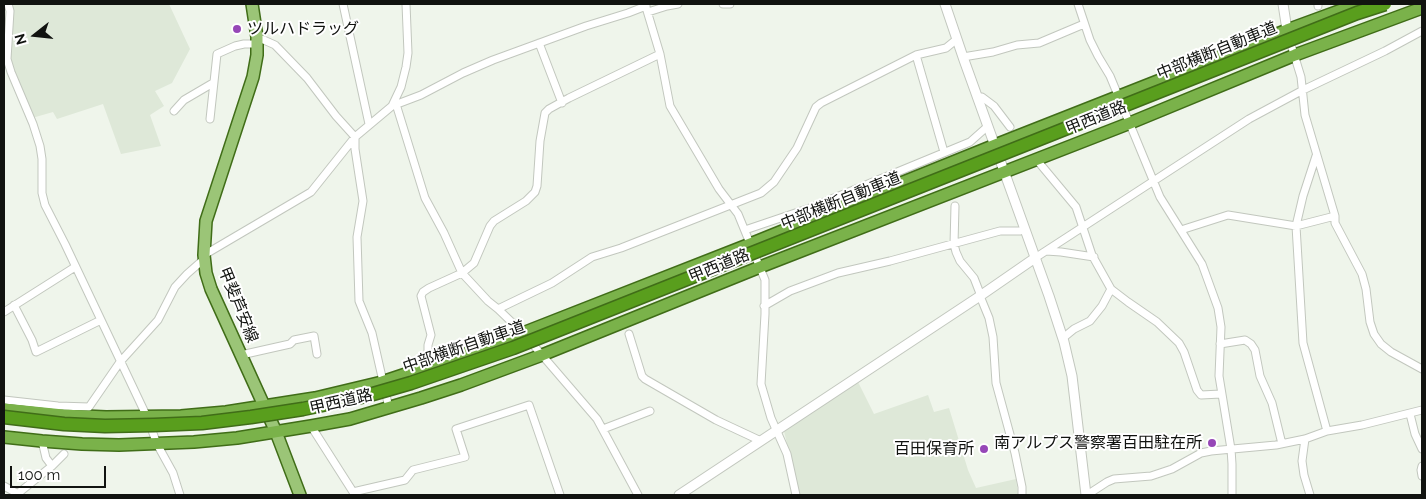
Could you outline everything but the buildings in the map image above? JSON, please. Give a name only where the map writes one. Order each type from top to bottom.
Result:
[{"type":"highway","name":"甲西道路","points":[[4,409],[63,415],[147,417],[226,412],[315,398],[382,382],[523,334],[1118,96],[1358,4]]},
{"type":"highway","name":"中部横断自動車道","points":[[302,409],[411,378],[512,343],[1369,4]]},
{"type":"highway","name":"中部横断自動車道","points":[[4,417],[81,425],[154,425],[212,422],[302,409],[366,396],[402,386],[513,348],[1321,27],[1385,4]]},
{"type":"highway","name":"甲西道路","points":[[4,437],[82,444],[158,444],[237,438],[276,432],[350,418],[389,408],[461,385],[542,355],[1294,55],[1422,8]]},
{"type":"main road","name":"甲斐芦安線","points":[[252,4],[257,40],[253,77],[206,221],[204,257],[211,289],[276,432],[300,495]]},
{"type":"street","points":[[8,4],[10,11],[7,59],[40,146],[42,193],[45,205],[147,417],[173,473],[180,495]]},
{"type":"street","points":[[343,4],[369,124]]},
{"type":"street","points":[[406,4],[408,53],[401,87],[394,105],[425,198],[444,232],[462,273],[523,334],[597,419],[638,495]]},
{"type":"street","points":[[4,400],[58,406],[90,407],[120,362],[158,320],[175,286],[204,257],[311,192],[355,137],[394,105],[421,95],[493,60],[586,26],[647,7],[678,4]]},
{"type":"street","points":[[723,4],[730,4]]},
{"type":"street","points":[[945,4],[1063,338],[1072,376],[1086,495],[1114,479],[1151,476],[1172,469],[1211,451],[1282,444],[1305,439],[1327,431],[1362,425],[1422,410]]},
{"type":"street","points":[[1078,4],[1084,24],[1098,56],[1110,76],[1165,206],[1202,264],[1212,288],[1221,327],[1218,376],[1231,449],[1232,495]]},
{"type":"street","points":[[1283,4],[1287,30],[1301,78],[1304,115],[1336,222],[1362,274],[1370,322],[1374,334],[1381,344],[1391,352],[1422,370]]},
{"type":"street","points":[[647,7],[660,54],[670,106],[719,189],[738,214],[764,280],[765,314],[761,384],[776,431],[787,454],[796,495]]},
{"type":"street","points":[[963,57],[993,52],[1017,45],[1039,43],[1084,24]]},
{"type":"street","points":[[679,495],[1035,258],[1249,119],[1422,31]]},
{"type":"street","points":[[498,309],[552,283],[592,257],[621,248],[761,193],[774,182],[797,148],[816,108],[821,102],[916,55],[946,48],[957,39]]},
{"type":"street","points":[[210,119],[217,54],[235,46],[257,40],[274,45],[307,78],[355,137],[363,201],[357,237],[359,301],[372,333],[389,408]]},
{"type":"street","points":[[539,43],[562,102]]},
{"type":"street","points":[[428,355],[431,335],[421,296],[429,288],[462,273],[474,263],[494,221],[526,201],[535,192],[545,113],[562,102],[660,54]]},
{"type":"street","points":[[916,55],[944,152]]},
{"type":"street","points":[[174,111],[184,100],[213,83]]},
{"type":"street","points":[[977,97],[982,97],[994,106],[1010,127]]},
{"type":"street","points":[[745,230],[810,208],[970,142],[988,126]]},
{"type":"street","points":[[1316,156],[1303,196],[1296,226],[1303,343],[1327,431]]},
{"type":"street","points":[[1036,159],[1076,207],[1094,257],[1111,289],[1157,322],[1179,343],[1197,390],[1201,395],[1221,394]]},
{"type":"street","points":[[955,206],[954,244],[960,261],[974,278],[989,318],[993,337],[996,383],[1015,453],[1022,495]]},
{"type":"street","points":[[1181,230],[1228,214],[1296,226],[1335,216]]},
{"type":"street","points":[[764,306],[790,291],[838,273],[1000,231],[1020,231],[1025,229]]},
{"type":"street","points":[[1046,251],[1094,257]]},
{"type":"street","points":[[4,312],[75,267]]},
{"type":"street","points":[[1063,338],[1074,328],[1090,321],[1102,306],[1111,289]]},
{"type":"street","points":[[14,305],[36,352],[101,320]]},
{"type":"street","points":[[629,334],[642,376],[645,380],[716,420],[761,440]]},
{"type":"street","points":[[241,355],[290,344],[294,340],[314,336],[317,354]]},
{"type":"street","points":[[1220,344],[1245,340],[1255,350],[1260,376],[1272,403],[1282,444]]},
{"type":"street","points":[[311,426],[354,494],[405,480],[413,470],[464,457],[456,429],[529,406],[560,495]]},
{"type":"street","points":[[603,429],[650,411]]},
{"type":"street","points":[[1410,414],[1415,434],[1422,449]]},
{"type":"street","points":[[1305,439],[1302,461],[1310,495]]},
{"type":"street","points":[[42,441],[46,458],[52,466]]},
{"type":"street","points":[[4,486],[18,495],[64,454]]},
{"type":"street","points":[[1422,466],[1422,476]]},
{"type":"shaded area","points":[[11,4],[169,4],[190,49],[172,83],[155,91],[164,106],[150,115],[161,146],[121,154],[103,104],[57,119],[53,112],[32,118],[10,67]]},
{"type":"shaded area","points":[[857,380],[874,414],[928,395],[934,412],[949,408],[968,470],[976,488],[1016,479],[1018,495],[799,495],[784,431]]},
{"type":"place","name":"ツルハドラッグ","points":[[237,29]]},
{"type":"place","name":"南アルプス警察署百田駐在所","points":[[1212,443]]},
{"type":"place","name":"百田保育所","points":[[984,449]]}]
